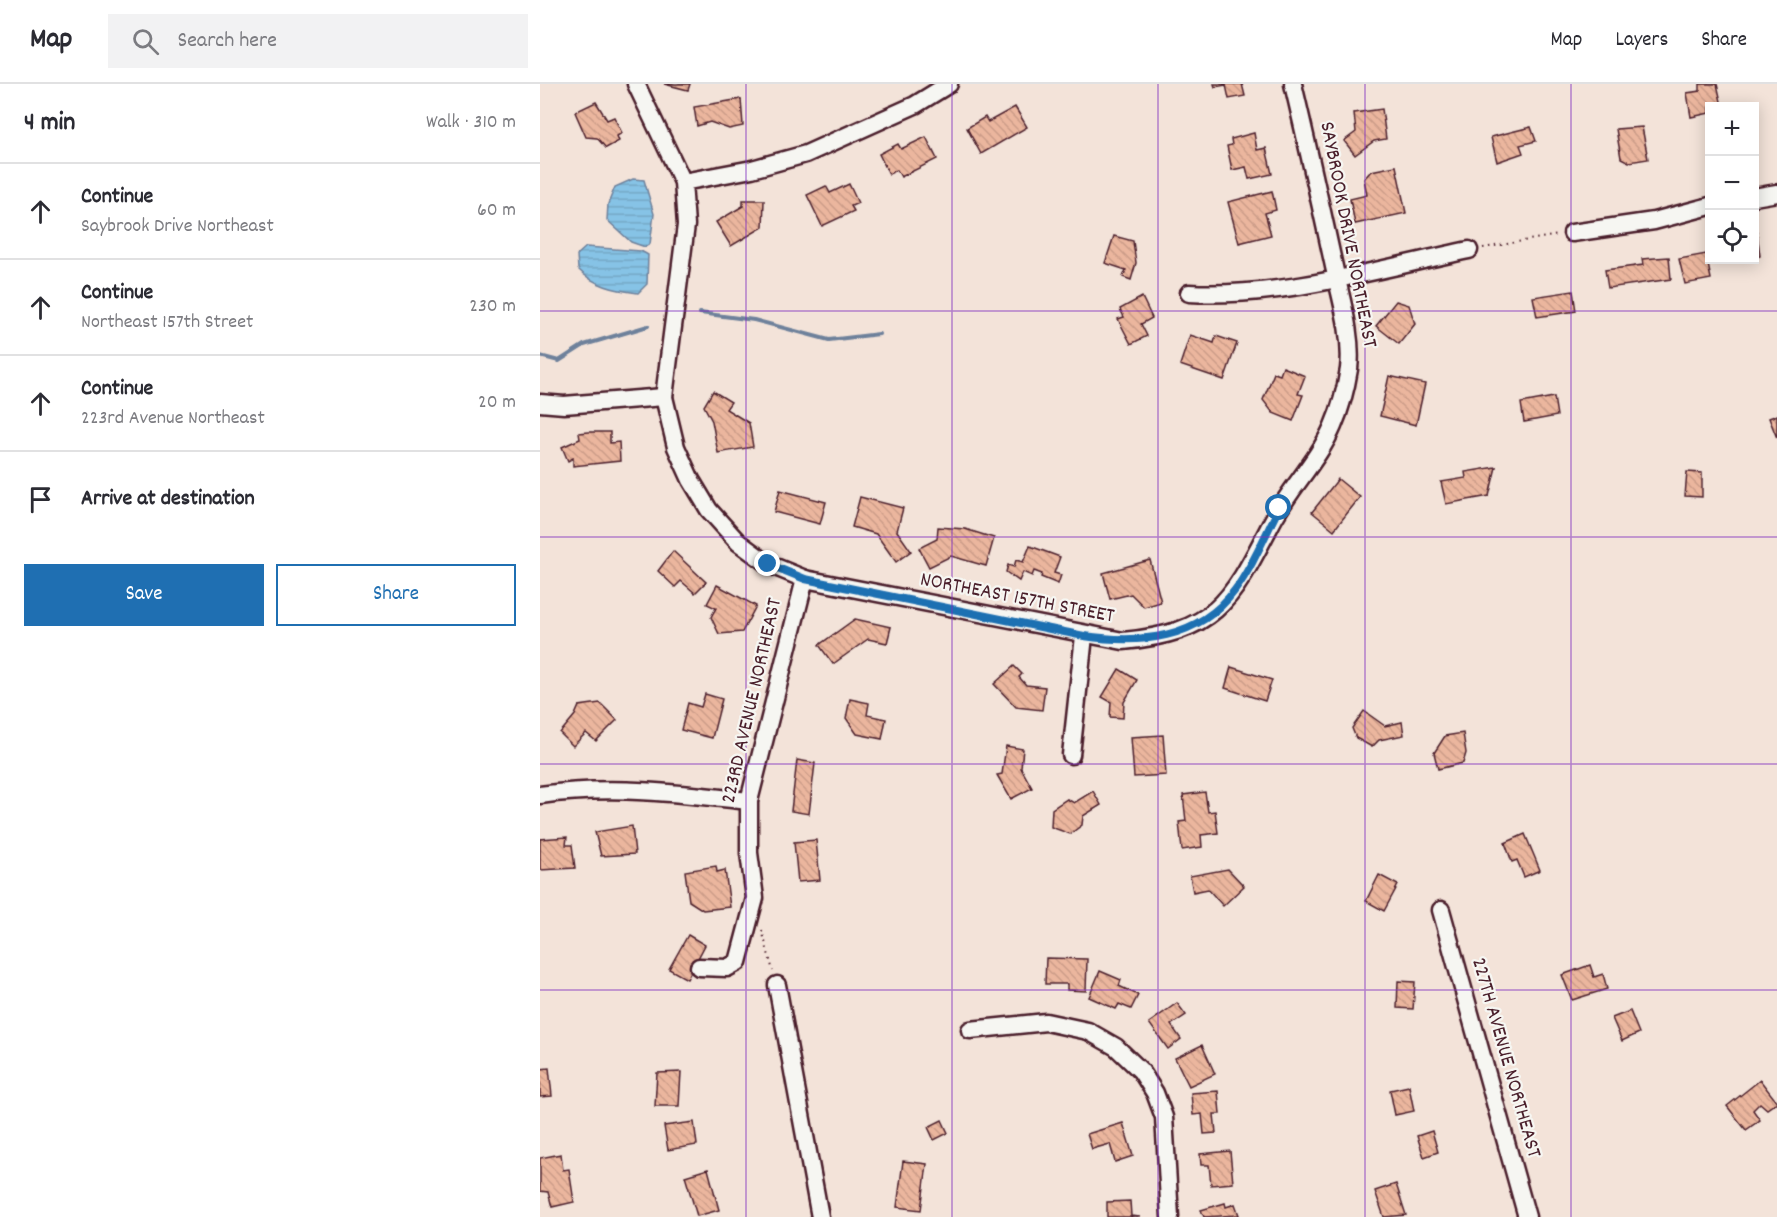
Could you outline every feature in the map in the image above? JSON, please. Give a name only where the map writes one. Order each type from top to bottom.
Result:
[{"type":"street","name":"223RD AVENUE NORTHEAST","points":[[636,84],[683,182],[686,225],[664,397],[676,447],[691,480],[709,510],[738,542],[768,564],[805,579],[749,801],[749,853],[755,898],[745,940],[738,962],[727,968],[699,967]]},
{"type":"street","points":[[683,182],[752,169],[806,153],[915,105],[949,84]]},
{"type":"street","name":"SAYBROOK DRIVE NORTHEAST","points":[[1217,611],[1235,590],[1279,508],[1310,465],[1336,418],[1348,369],[1348,338],[1293,84]]},
{"type":"street","points":[[1759,196],[1777,193]]},
{"type":"street","points":[[1572,233],[1654,221],[1705,207]]},
{"type":"street","points":[[1189,293],[1216,295],[1273,290],[1469,250]]},
{"type":"street","points":[[540,403],[564,405],[664,397]]},
{"type":"street","name":"NORTHEAST 157TH STREET","points":[[805,579],[1084,636],[1123,641],[1156,638],[1186,628],[1217,611]]},
{"type":"street","points":[[1071,755],[1084,636]]},
{"type":"street","points":[[540,795],[603,789],[649,789],[749,801]]},
{"type":"street","name":"227TH AVENUE NORTHEAST","points":[[1441,910],[1527,1217]]},
{"type":"street","points":[[777,985],[820,1217]]},
{"type":"street","points":[[970,1030],[1046,1022],[1088,1030],[1116,1047],[1141,1071],[1155,1093],[1164,1117],[1170,1217]]},
{"type":"path","points":[[1469,250],[1572,233]]},
{"type":"path","points":[[761,926],[777,985]]},
{"type":"water","points":[[633,179],[644,180],[654,214],[650,244],[645,247],[631,242],[607,220],[608,204],[615,187]]},
{"type":"water","points":[[586,247],[641,251],[648,255],[647,284],[638,293],[613,289],[584,275],[578,269],[577,255]]},
{"type":"building","points":[[664,84],[690,84],[688,90]]},
{"type":"building","points":[[1214,84],[1242,84],[1245,96],[1229,99],[1226,85],[1215,87]]},
{"type":"building","points":[[1700,84],[1717,84],[1721,102],[1705,102],[1705,114],[1691,117],[1687,93],[1700,91]]},
{"type":"building","points":[[741,99],[743,126],[729,129],[710,122],[697,126],[694,107]]},
{"type":"building","points":[[596,102],[607,120],[614,117],[622,133],[617,136],[619,141],[606,148],[597,138],[586,137],[575,112]]},
{"type":"building","points":[[1015,107],[1027,127],[981,154],[967,128],[985,117],[988,122]]},
{"type":"building","points":[[1382,109],[1386,139],[1374,141],[1355,155],[1344,141],[1356,132],[1354,113]]},
{"type":"building","points":[[1531,127],[1536,141],[1520,145],[1523,153],[1497,162],[1491,137]]},
{"type":"building","points":[[1642,127],[1648,159],[1629,162],[1621,158],[1616,129]]},
{"type":"building","points":[[1254,133],[1257,150],[1266,148],[1272,174],[1249,179],[1246,167],[1232,170],[1227,146],[1232,145],[1231,139]]},
{"type":"building","points":[[926,137],[937,159],[901,177],[897,170],[889,174],[879,154],[898,144],[901,149]]},
{"type":"building","points":[[1396,166],[1406,213],[1355,224],[1350,199],[1367,195],[1364,179],[1371,171]]},
{"type":"building","points":[[849,184],[858,203],[851,206],[854,211],[822,226],[807,195],[826,186],[830,193]]},
{"type":"building","points":[[1272,191],[1276,210],[1265,213],[1271,235],[1239,243],[1228,202]]},
{"type":"building","points":[[743,200],[764,200],[763,227],[731,246],[716,222],[743,206]]},
{"type":"building","points":[[1114,236],[1133,241],[1136,263],[1131,280],[1123,277],[1126,270],[1105,263]]},
{"type":"building","points":[[1705,254],[1705,264],[1708,264],[1711,279],[1685,284],[1679,259]]},
{"type":"building","points":[[1669,257],[1671,279],[1608,288],[1605,270],[1643,265],[1642,259]]},
{"type":"building","points":[[1573,291],[1576,311],[1537,317],[1533,297]]},
{"type":"building","points":[[1142,297],[1152,318],[1141,324],[1147,336],[1131,344],[1118,319],[1124,317],[1120,309]]},
{"type":"building","points":[[1396,301],[1409,305],[1415,324],[1399,344],[1376,326]]},
{"type":"building","points":[[1190,335],[1214,343],[1216,336],[1237,343],[1224,380],[1180,365]]},
{"type":"building","points":[[1283,367],[1305,376],[1298,394],[1303,395],[1293,421],[1273,413],[1263,400],[1274,373],[1280,375]]},
{"type":"building","points":[[1389,376],[1425,384],[1416,425],[1380,416]]},
{"type":"building","points":[[713,391],[731,402],[726,409],[749,423],[753,447],[718,453],[712,421],[704,406]]},
{"type":"building","points":[[1554,397],[1557,416],[1524,422],[1521,403]]},
{"type":"building","points":[[1777,415],[1777,438],[1769,418]]},
{"type":"building","points":[[610,432],[610,443],[619,442],[620,461],[573,466],[573,458],[568,461],[562,447],[580,439],[579,433]]},
{"type":"building","points":[[1496,467],[1489,496],[1446,504],[1441,482],[1466,478],[1465,472]]},
{"type":"building","points":[[1687,472],[1702,473],[1702,497],[1685,496]]},
{"type":"building","points":[[1338,479],[1360,497],[1334,530],[1312,512]]},
{"type":"building","points":[[780,490],[826,502],[820,524],[774,512]]},
{"type":"building","points":[[860,497],[903,508],[897,531],[911,551],[896,562],[876,534],[852,527]]},
{"type":"building","points":[[938,527],[965,529],[994,538],[986,566],[951,556],[929,567],[919,548],[937,539]]},
{"type":"building","points":[[1030,546],[1060,557],[1054,573],[1061,575],[1058,584],[1041,577],[1042,574],[1034,571],[1032,576],[1023,572],[1019,581],[1006,572],[1008,565],[1014,567],[1016,560],[1023,562]]},
{"type":"building","points":[[673,551],[706,582],[695,593],[681,581],[675,587],[658,571]]},
{"type":"building","points":[[1150,560],[1161,602],[1144,607],[1131,594],[1110,599],[1103,573]]},
{"type":"building","points":[[717,585],[756,606],[742,632],[719,634],[711,617],[716,608],[707,604]]},
{"type":"building","points":[[855,619],[891,627],[887,643],[868,639],[833,664],[819,645]]},
{"type":"building","points":[[1014,666],[1022,674],[1019,677],[1026,685],[1045,687],[1042,710],[1016,707],[994,684]]},
{"type":"building","points":[[1231,667],[1272,680],[1265,701],[1225,688]]},
{"type":"building","points":[[1119,669],[1137,680],[1124,702],[1123,718],[1110,717],[1111,702],[1102,697]]},
{"type":"building","points":[[705,694],[722,699],[712,738],[681,730],[688,703],[701,707]]},
{"type":"building","points":[[850,699],[869,703],[867,715],[886,719],[882,739],[857,734],[846,718]]},
{"type":"building","points":[[600,703],[617,720],[596,741],[586,733],[573,746],[560,733],[575,715],[579,706]]},
{"type":"building","points":[[1364,711],[1385,726],[1402,722],[1404,735],[1379,740],[1372,747],[1356,738],[1352,728]]},
{"type":"building","points":[[1463,733],[1466,753],[1463,763],[1438,769],[1434,753],[1445,736]]},
{"type":"building","points":[[1163,735],[1166,775],[1134,777],[1131,737]]},
{"type":"building","points":[[1006,746],[1023,749],[1021,768],[1032,788],[1011,799],[997,775],[1002,774]]},
{"type":"building","points":[[797,760],[815,763],[809,814],[791,811]]},
{"type":"building","points":[[1093,791],[1101,805],[1083,816],[1082,825],[1070,834],[1051,827],[1052,809],[1067,799],[1074,803]]},
{"type":"building","points":[[1205,792],[1208,812],[1215,811],[1218,833],[1201,835],[1202,847],[1182,850],[1179,822],[1186,821],[1183,795]]},
{"type":"building","points":[[632,826],[635,854],[601,856],[595,832]]},
{"type":"building","points":[[1525,834],[1540,870],[1524,877],[1517,860],[1512,862],[1505,843]]},
{"type":"building","points":[[567,837],[566,845],[572,845],[575,868],[540,870],[540,839]]},
{"type":"building","points":[[816,840],[820,880],[798,882],[794,842]]},
{"type":"building","points":[[716,866],[717,872],[725,870],[730,907],[703,910],[689,901],[685,871]]},
{"type":"building","points":[[1228,869],[1244,886],[1223,906],[1208,889],[1193,892],[1190,876]]},
{"type":"building","points":[[1379,875],[1398,885],[1384,911],[1366,901]]},
{"type":"building","points":[[688,935],[705,945],[687,979],[669,969]]},
{"type":"building","points":[[1046,958],[1087,959],[1086,991],[1067,990],[1067,984],[1045,984]]},
{"type":"building","points":[[1590,965],[1594,977],[1603,974],[1607,989],[1572,1000],[1562,975]]},
{"type":"building","points":[[1100,971],[1121,980],[1119,986],[1138,995],[1131,1009],[1119,1004],[1116,1009],[1089,997]]},
{"type":"building","points":[[1398,981],[1415,982],[1413,1009],[1397,1008]]},
{"type":"building","points":[[1177,1003],[1186,1015],[1171,1025],[1181,1039],[1168,1049],[1149,1023]]},
{"type":"building","points":[[1630,1011],[1639,1033],[1622,1041],[1612,1018]]},
{"type":"building","points":[[1202,1045],[1215,1074],[1189,1086],[1175,1058]]},
{"type":"building","points":[[549,1068],[552,1096],[540,1097],[540,1069]]},
{"type":"building","points":[[681,1072],[679,1106],[655,1106],[657,1073]]},
{"type":"building","points":[[1760,1080],[1777,1102],[1767,1109],[1760,1103],[1753,1110],[1760,1120],[1746,1130],[1727,1106]]},
{"type":"building","points":[[1409,1086],[1414,1111],[1395,1115],[1390,1090]]},
{"type":"building","points":[[1218,1091],[1220,1114],[1214,1114],[1216,1133],[1204,1134],[1202,1114],[1193,1115],[1191,1093]]},
{"type":"building","points":[[942,1120],[948,1133],[934,1140],[928,1127]]},
{"type":"building","points":[[694,1122],[697,1145],[668,1150],[664,1126]]},
{"type":"building","points":[[1123,1123],[1133,1156],[1115,1162],[1110,1144],[1092,1149],[1087,1134]]},
{"type":"building","points":[[1432,1131],[1438,1152],[1424,1157],[1417,1136]]},
{"type":"building","points":[[1230,1151],[1233,1183],[1211,1185],[1209,1165],[1201,1165],[1200,1154]]},
{"type":"building","points":[[561,1154],[563,1170],[569,1169],[574,1202],[552,1207],[548,1192],[540,1191],[540,1158]]},
{"type":"building","points":[[903,1161],[927,1164],[921,1210],[897,1207]]},
{"type":"building","points":[[708,1169],[719,1210],[697,1216],[685,1176]]},
{"type":"building","points":[[1396,1184],[1406,1215],[1384,1217],[1375,1191]]},
{"type":"building","points":[[1130,1201],[1131,1216],[1140,1217],[1107,1217],[1107,1202]]},
{"type":"building","points":[[1225,1203],[1226,1207],[1235,1204],[1239,1215],[1204,1217],[1201,1210]]},
{"type":"waterway","points":[[700,313],[754,320],[829,340],[879,334]]},
{"type":"waterway","points":[[540,356],[559,361],[584,345],[648,326]]},
{"type":"route","points":[[768,564],[805,579],[1084,636],[1123,641],[1156,638],[1186,628],[1217,611],[1235,590],[1279,508]]}]
